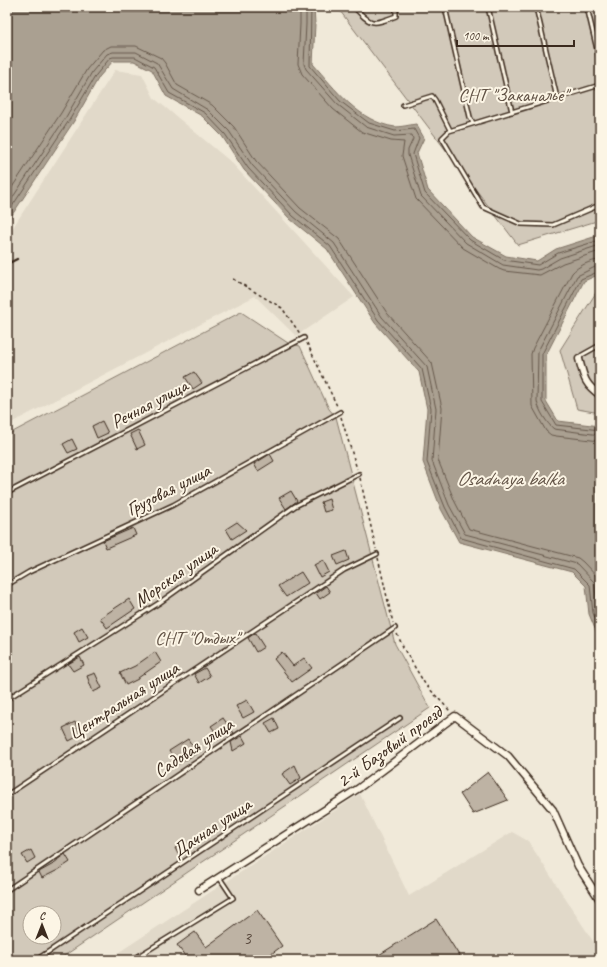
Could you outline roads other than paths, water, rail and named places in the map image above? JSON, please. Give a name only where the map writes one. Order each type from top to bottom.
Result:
[{"type":"street","points":[[579,359],[585,381],[590,388],[600,396]]},
{"type":"street","name":"2-й Базовый проезд","points":[[199,890],[359,788],[455,716],[508,756],[553,810],[578,866],[600,900]]},
{"type":"lane","points":[[354,7],[370,22],[378,23],[396,16],[396,7]]},
{"type":"lane","points":[[445,7],[470,117],[473,123]]},
{"type":"lane","points":[[488,7],[512,112]]},
{"type":"lane","points":[[536,7],[557,98]]},
{"type":"lane","points":[[587,7],[600,62]]},
{"type":"lane","points":[[600,85],[450,130],[442,138],[483,207],[521,224],[553,225],[595,207],[600,207]]},
{"type":"lane","points":[[403,105],[432,96],[450,130]]},
{"type":"lane","name":"Речная улица","points":[[7,493],[304,338]]},
{"type":"lane","points":[[579,359],[582,355],[600,345]]},
{"type":"lane","name":"Грузовая улица","points":[[7,585],[29,572],[172,505],[340,412]]},
{"type":"lane","name":"Морская улица","points":[[7,699],[159,604],[295,506],[359,474]]},
{"type":"lane","name":"Центральная улица","points":[[7,795],[344,570],[377,554]]},
{"type":"lane","name":"Садовая улица","points":[[7,890],[395,628]]},
{"type":"lane","name":"Дачная улица","points":[[36,960],[400,718]]},
{"type":"lane","points":[[132,960],[233,898],[219,877]]},
{"type":"water","name":"Osadnaya balka","points":[[7,7],[314,7],[315,24],[313,64],[339,94],[370,119],[395,127],[416,124],[424,138],[417,153],[428,190],[472,237],[506,256],[537,261],[556,249],[600,235],[600,274],[584,281],[546,355],[546,401],[558,421],[600,426],[600,641],[589,614],[586,586],[572,572],[459,542],[441,509],[423,462],[427,409],[419,372],[375,323],[327,249],[290,219],[244,170],[222,136],[202,116],[166,96],[152,70],[134,61],[113,61],[99,77],[74,121],[10,218],[7,218]]},
{"type":"railway","points":[[7,264],[17,259]]},
{"type":"park label","name":"СНТ \"Заканалье\"","points":[[513,94]]},
{"type":"park label","name":"СНТ \"Отдых\"","points":[[197,637]]}]
